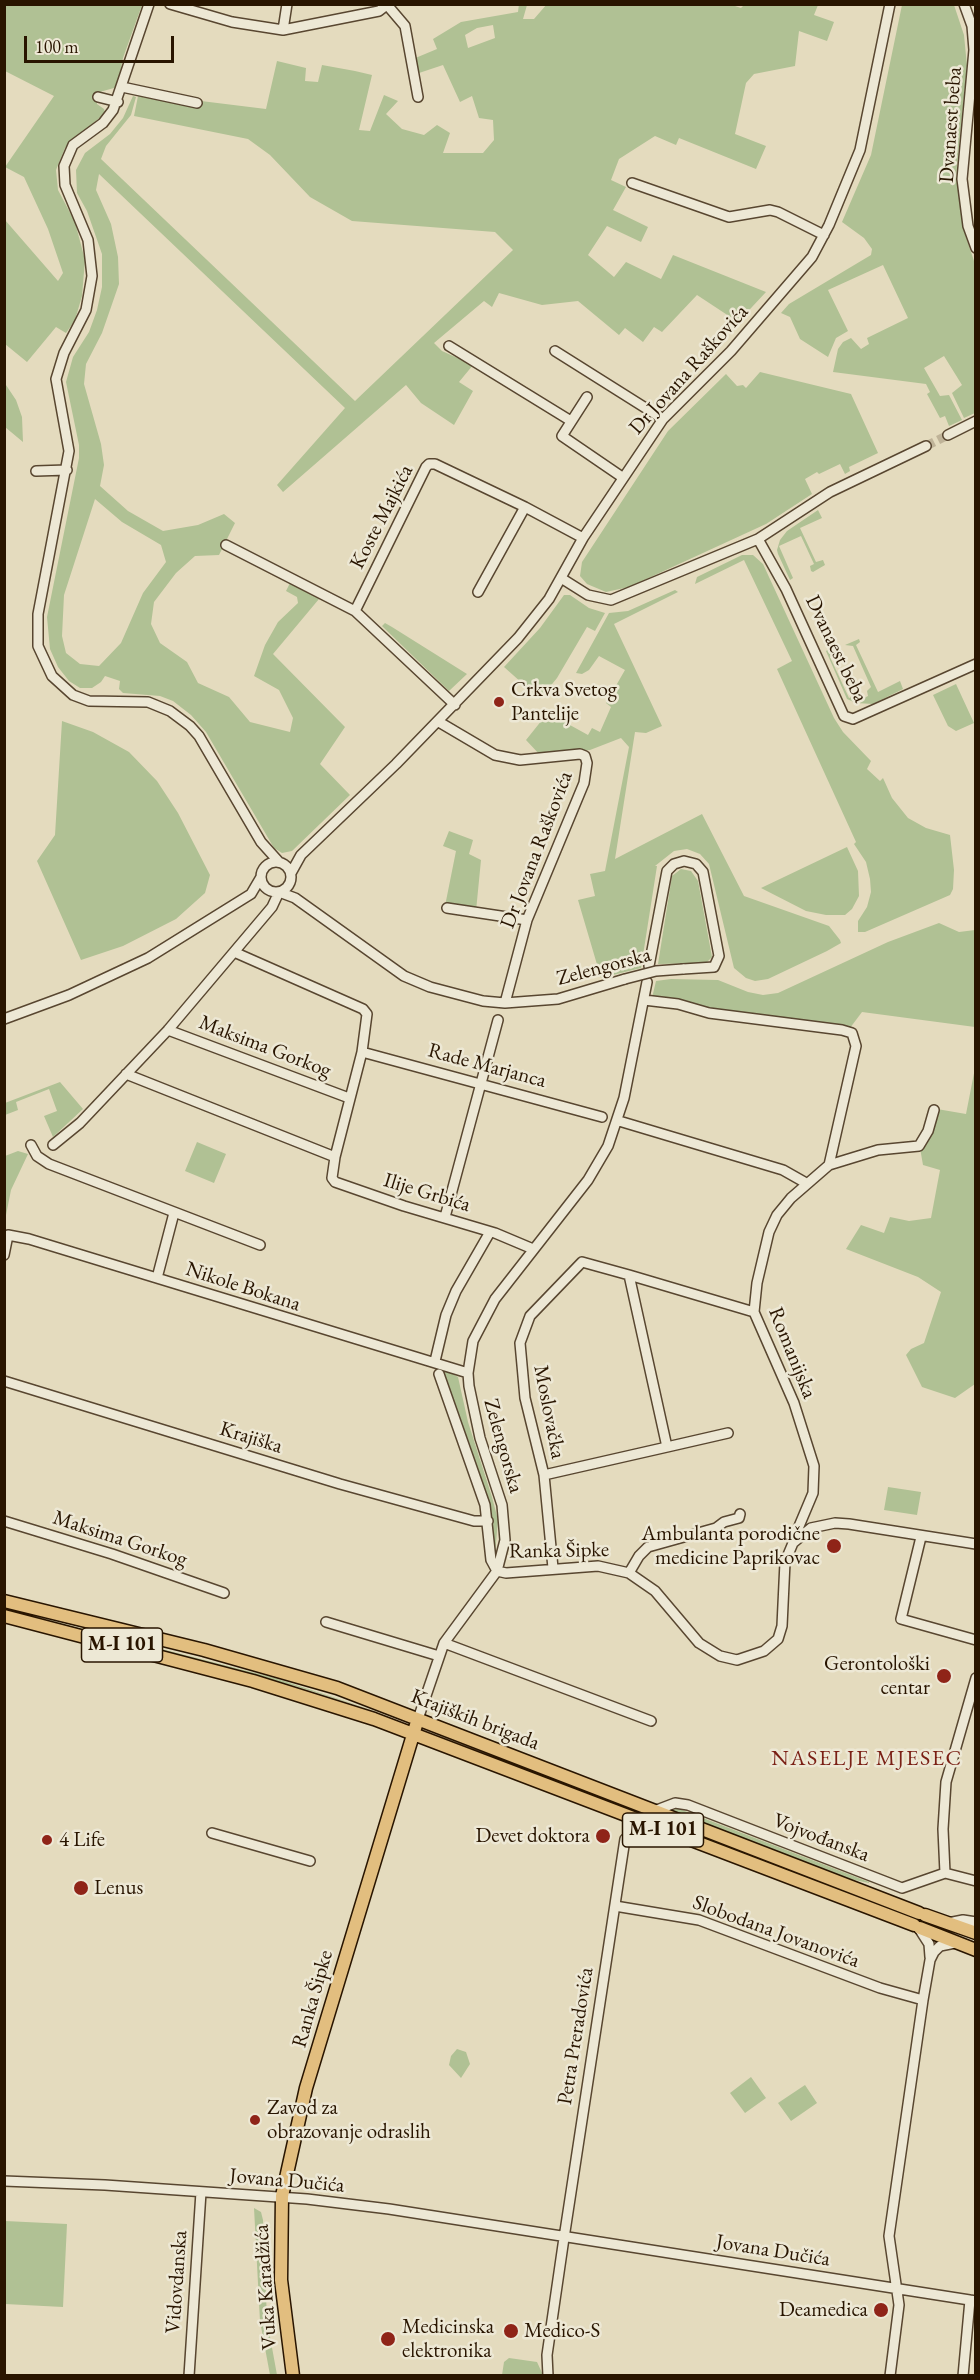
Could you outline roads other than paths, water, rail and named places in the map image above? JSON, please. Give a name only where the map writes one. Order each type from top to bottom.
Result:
[{"type":"main road","name":"Krajiških brigada","points":[[4,1601],[258,1665],[336,1689],[654,1811],[920,1922],[955,1943],[975,1950]]},
{"type":"main road","name":"Krajiških brigada","points":[[4,1616],[294,1693],[413,1732],[920,1922],[948,1923],[975,1933]]},
{"type":"main road","name":"Ranka Šipke","points":[[282,2196],[306,2088],[418,1719]]},
{"type":"main road","name":"Vuka Karadžića","points":[[282,2196],[281,2280],[293,2376]]},
{"type":"street","points":[[149,4],[118,102],[103,123],[73,144],[64,166],[65,185],[85,229],[92,265],[86,310],[60,361],[56,379],[57,401],[68,436],[67,470],[37,626],[38,646],[43,660],[58,683],[73,695],[89,701],[139,701],[156,705],[182,719],[199,736],[261,842],[291,873],[289,885],[294,897]]},
{"type":"street","points":[[170,4],[232,22],[284,30],[324,24],[379,11],[388,5],[405,26],[418,97]]},
{"type":"street","points":[[284,30],[287,4]]},
{"type":"street","name":"Dr Jovana Raškovića","points":[[291,873],[301,855],[439,722],[518,638],[549,598],[583,538],[663,419],[750,330],[812,257],[824,235],[860,150],[890,4]]},
{"type":"street","name":"Dvanaest beba","points":[[964,4],[972,26],[974,50],[962,179],[968,226],[975,248]]},
{"type":"street","points":[[122,87],[197,103]]},
{"type":"street","points":[[98,97],[118,102]]},
{"type":"street","points":[[632,183],[729,217],[770,210],[778,212],[824,235]]},
{"type":"street","points":[[449,346],[571,421]]},
{"type":"street","points":[[555,351],[663,419]]},
{"type":"street","points":[[587,397],[561,436],[622,477]]},
{"type":"street","points":[[948,435],[975,421]]},
{"type":"street","points":[[561,578],[588,595],[611,600],[758,539],[830,492],[926,446]]},
{"type":"street","name":"Koste Majkića","points":[[355,611],[427,465],[435,465],[525,507],[583,538]]},
{"type":"street","points":[[36,471],[67,470]]},
{"type":"street","points":[[478,592],[525,507]]},
{"type":"street","name":"Dvanaest beba","points":[[758,539],[786,589],[844,716],[853,719],[863,717],[975,664]]},
{"type":"street","points":[[226,545],[355,611],[455,705]]},
{"type":"street","name":"Dr Jovana Raškovića","points":[[439,722],[495,755],[520,760],[580,754],[585,756],[587,777],[527,920],[505,1003]]},
{"type":"street","points":[[251,894],[266,865],[261,842]]},
{"type":"street","name":"Dr Jovana Raškovića","points":[[281,862],[301,855]]},
{"type":"street","name":"Zelengorska","points":[[276,892],[294,897],[404,976],[456,994],[483,1001],[505,1003],[558,999],[656,971],[714,967],[719,956],[705,880],[696,864],[684,861],[674,864],[667,871],[650,966]]},
{"type":"street","points":[[266,865],[281,862]]},
{"type":"street","points":[[261,877],[263,884],[276,892]]},
{"type":"street","points":[[4,1019],[69,995],[148,958],[251,894],[276,892],[289,885]]},
{"type":"street","name":"Maksima Gorkog","points":[[53,1144],[80,1123],[168,1029],[272,907],[276,892]]},
{"type":"street","points":[[447,908],[527,920]]},
{"type":"street","name":"Ilije Grbića","points":[[234,952],[363,1009],[367,1014],[362,1052],[335,1157],[332,1178],[335,1182],[490,1232],[533,1249]]},
{"type":"street","name":"Zelengorska","points":[[497,1571],[505,1540],[504,1516],[473,1409],[468,1373],[473,1341],[495,1299],[588,1180],[609,1146],[619,1121],[647,982]]},
{"type":"street","points":[[644,1000],[678,1004],[709,1014],[852,1033],[856,1046],[829,1165]]},
{"type":"street","points":[[445,1217],[498,1020]]},
{"type":"street","name":"Maksima Gorkog","points":[[168,1029],[349,1098]]},
{"type":"street","name":"Rade Marjanca","points":[[362,1052],[483,1082],[602,1117]]},
{"type":"street","points":[[126,1074],[335,1157]]},
{"type":"street","name":"Romanijska","points":[[798,1538],[797,1531],[813,1493],[814,1466],[794,1403],[754,1312],[757,1283],[774,1221],[806,1183],[829,1165],[878,1150],[919,1146],[934,1110]]},
{"type":"street","points":[[619,1121],[783,1170],[806,1183]]},
{"type":"street","points":[[31,1145],[37,1156],[49,1164],[260,1245]]},
{"type":"street","points":[[157,1278],[174,1213]]},
{"type":"street","points":[[435,1361],[446,1315],[456,1291],[490,1232]]},
{"type":"street","name":"Nikole Bokana","points":[[4,1255],[8,1235],[157,1278],[325,1331],[435,1361],[468,1373]]},
{"type":"street","name":"Moslovačka","points":[[553,1568],[544,1475],[520,1369],[520,1343],[530,1316],[582,1262],[629,1275]]},
{"type":"street","points":[[667,1447],[629,1275],[754,1312]]},
{"type":"street","points":[[440,1374],[478,1485],[488,1521],[491,1560],[497,1571]]},
{"type":"street","name":"Krajiška","points":[[4,1382],[340,1484],[474,1521],[488,1521]]},
{"type":"street","points":[[544,1475],[728,1433]]},
{"type":"street","points":[[629,1573],[639,1556],[648,1547],[716,1528],[724,1522],[739,1518],[740,1514]]},
{"type":"street","name":"Maksima Gorkog","points":[[4,1521],[112,1554],[224,1593]]},
{"type":"street","points":[[798,1538],[817,1526],[835,1523],[975,1544]]},
{"type":"street","points":[[921,1537],[901,1619],[975,1640]]},
{"type":"street","name":"Ranka Šipke","points":[[418,1719],[444,1643],[497,1571],[506,1573],[598,1566],[629,1573],[655,1591],[699,1643],[720,1656],[743,1659],[764,1651],[778,1639],[782,1626],[785,1562],[798,1538]]},
{"type":"street","points":[[326,1622],[439,1656]]},
{"type":"street","points":[[444,1643],[651,1721]]},
{"type":"street","points":[[975,1678],[946,1782],[943,1829],[945,1873],[975,1881]]},
{"type":"street","name":"Vojvođanska","points":[[654,1811],[675,1803],[688,1805],[902,1888],[917,1885],[945,1873]]},
{"type":"street","points":[[212,1833],[310,1861]]},
{"type":"street","name":"Petra Preradovića","points":[[564,2238],[625,1839]]},
{"type":"street","name":"Slobodana Jovanovića","points":[[615,1906],[699,1920],[879,1988],[923,2000]]},
{"type":"street","points":[[948,1923],[963,1920],[975,1922]]},
{"type":"street","points":[[890,2376],[899,2305],[889,2236],[930,1960],[929,1944],[920,1922]]},
{"type":"street","points":[[930,1960],[940,1946],[955,1943]]},
{"type":"street","name":"Jovana Dučića","points":[[4,2181],[282,2196],[389,2209],[973,2301]]},
{"type":"street","name":"Vidovdanska","points":[[189,2376],[201,2192]]},
{"type":"street","points":[[548,2376],[547,2355],[564,2238]]},
{"type":"street","points":[[963,2376],[973,2301]]},
{"type":"tunnel","points":[[926,446],[948,435]]},
{"type":"place","name":"Crkva Svetog Pantelije","points":[[499,702]]},
{"type":"place","name":"Ambulanta porodične medicine Paprikovac","points":[[834,1546]]},
{"type":"place","name":"Gerontološki centar","points":[[944,1676]]},
{"type":"place","name":"Devet doktora","points":[[603,1836]]},
{"type":"place","name":"4 Life","points":[[47,1840]]},
{"type":"place","name":"Lenus","points":[[81,1888]]},
{"type":"place","name":"Zavod za obrazovanje odraslih","points":[[255,2120]]},
{"type":"place","name":"Deamedica","points":[[881,2310]]},
{"type":"place","name":"Medico-S","points":[[511,2331]]},
{"type":"place","name":"Medicinska elektronika","points":[[388,2339]]},
{"type":"district","name":"NASELJE MJESEC","points":[[867,1759]]}]
